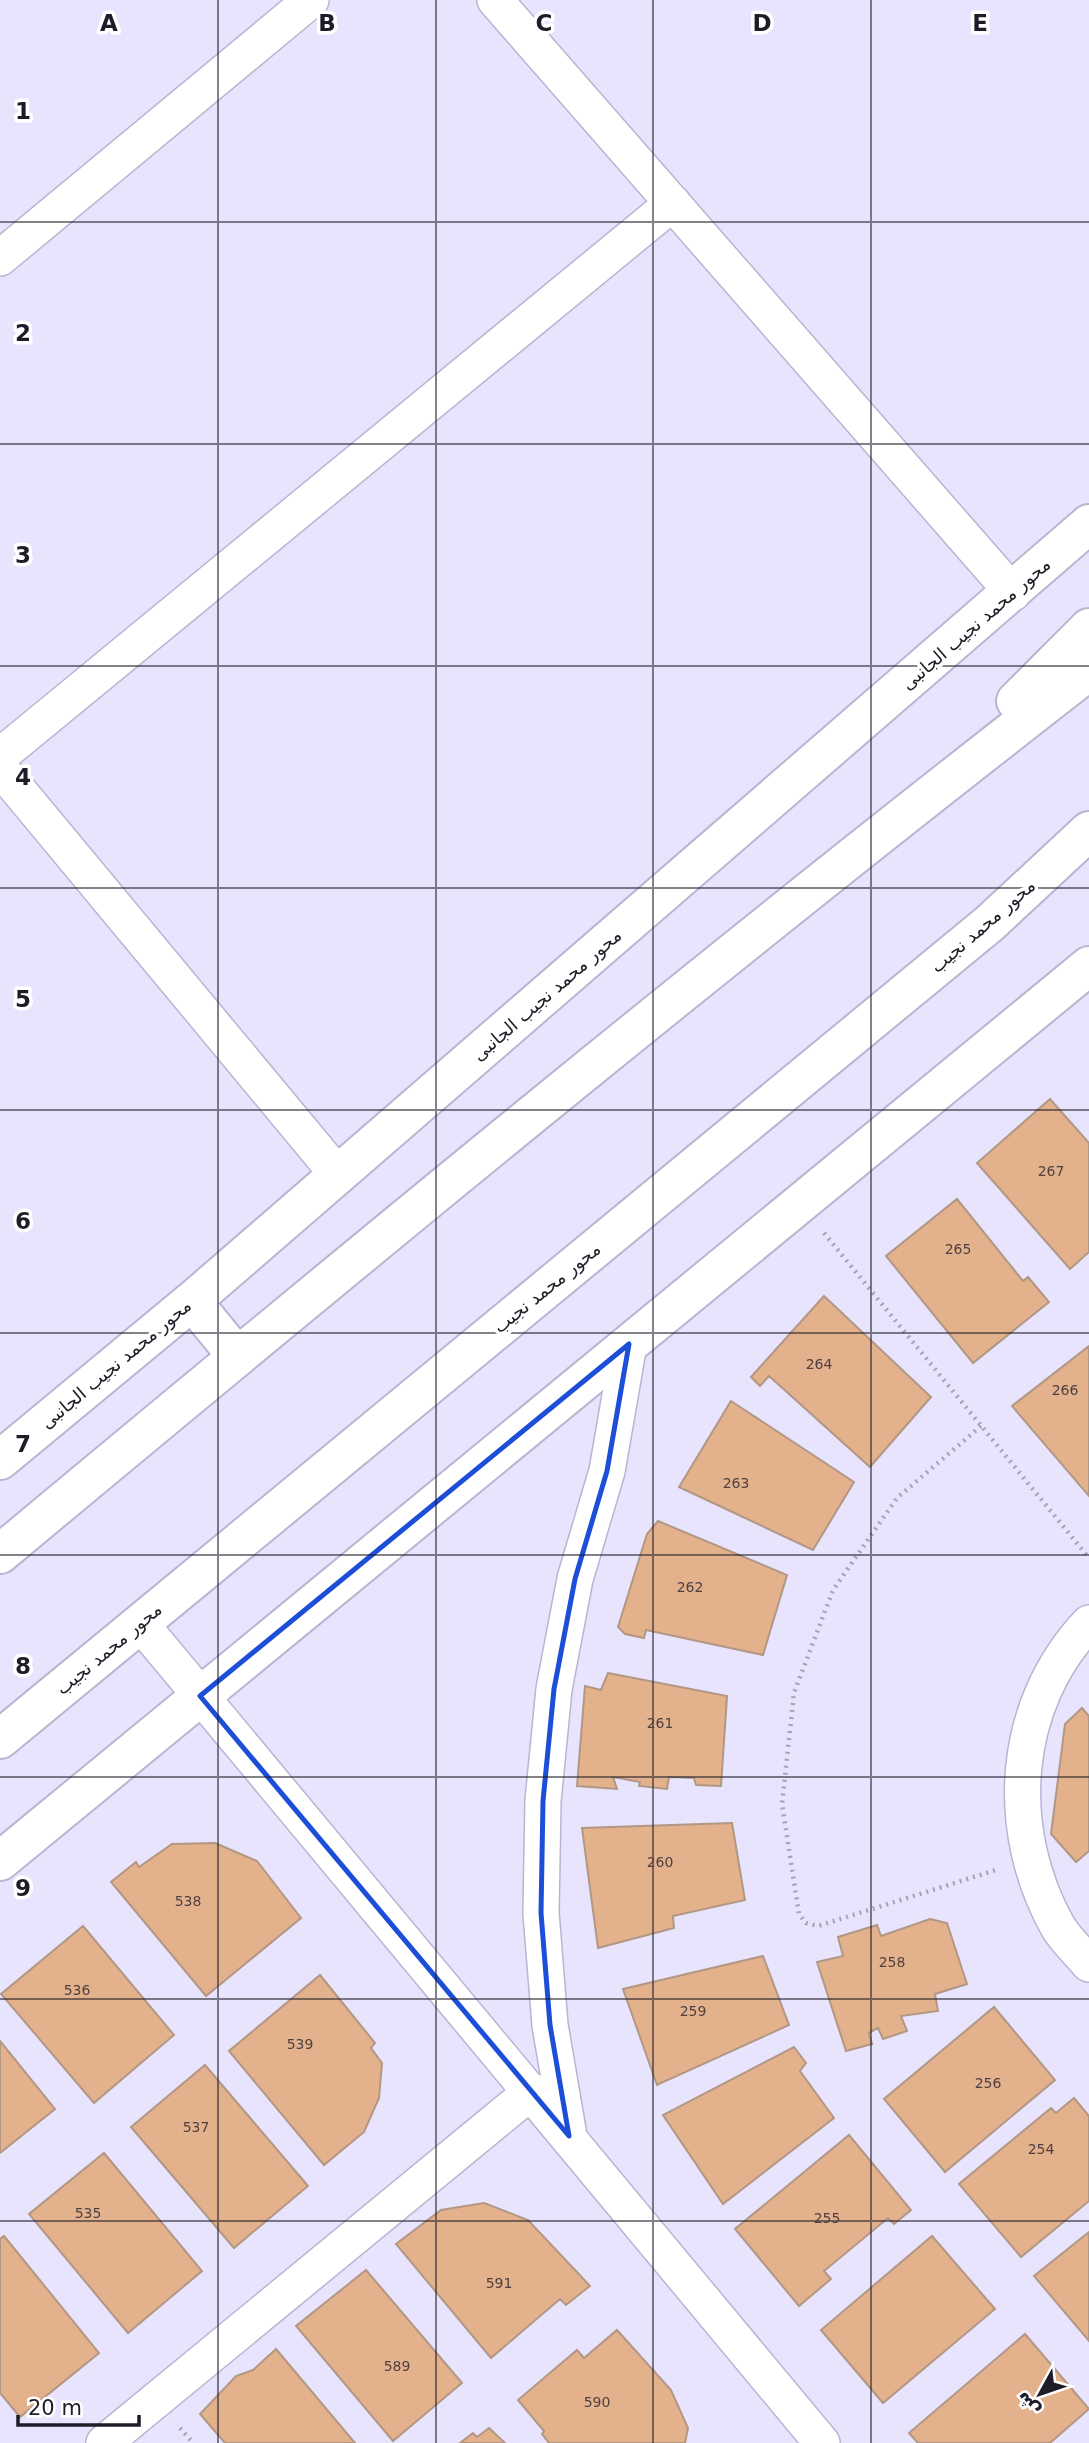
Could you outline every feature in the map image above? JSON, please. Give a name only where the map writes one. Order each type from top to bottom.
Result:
[{"type":"main road","name":"محور محمد نجيب الجانبى","points":[[0,1460],[192,1301],[1013,593],[1089,524]]},
{"type":"main road","points":[[898,819],[1089,628]]},
{"type":"main road","points":[[0,1554],[237,1356],[898,819],[1089,671]]},
{"type":"main road","name":"محور محمد نجيب","points":[[0,1739],[990,923],[1089,831]]},
{"type":"main road","points":[[990,923],[1089,853]]},
{"type":"main road","points":[[0,1861],[1089,965]]},
{"type":"main road","points":[[192,1301],[237,1356]]},
{"type":"street","points":[[0,258],[311,0]]},
{"type":"street","points":[[495,0],[1013,593]]},
{"type":"street","points":[[0,756],[673,203]]},
{"type":"street","points":[[0,768],[338,1175]]},
{"type":"street","points":[[569,2136],[550,2025],[541,1913],[543,1801],[556,1677],[575,1579],[607,1471],[629,1344]]},
{"type":"street","points":[[140,1623],[532,2091],[822,2443]]},
{"type":"street","points":[[1089,1623],[1066,1647],[1033,1713],[1020,1786],[1029,1860],[1059,1928],[1089,1964]]},
{"type":"street","points":[[104,2443],[532,2091]]},
{"type":"path","points":[[799,1203],[1089,1558]]},
{"type":"path","points":[[981,1426],[897,1499],[833,1590],[794,1693],[782,1804],[799,1914],[806,1923],[818,1926],[1029,1860]]},
{"type":"highlighted area","points":[[629,1344],[607,1471],[575,1579],[554,1689],[543,1801],[541,1913],[550,2025],[569,2136],[532,2091],[200,1696]]},
{"type":"building","points":[[1050,1099],[1089,1143],[1089,1252],[1070,1269],[977,1163]]},
{"type":"building","points":[[957,1199],[1023,1281],[1028,1277],[1049,1302],[973,1363],[886,1256]]},
{"type":"building","points":[[824,1296],[931,1397],[870,1467],[769,1376],[760,1386],[751,1377]]},
{"type":"building","points":[[1089,1346],[1089,1496],[1012,1406]]},
{"type":"building","points":[[731,1401],[854,1482],[813,1550],[679,1487]]},
{"type":"building","points":[[658,1521],[787,1575],[763,1655],[646,1630],[644,1638],[625,1634],[618,1627],[647,1534]]},
{"type":"building","points":[[608,1673],[727,1696],[721,1786],[696,1785],[694,1778],[669,1777],[667,1789],[639,1786],[640,1782],[613,1777],[617,1789],[577,1786],[585,1686],[601,1690]]},
{"type":"building","points":[[1082,1708],[1089,1716],[1089,1851],[1076,1862],[1051,1834],[1065,1724]]},
{"type":"building","points":[[732,1823],[745,1900],[673,1916],[674,1928],[598,1948],[582,1828]]},
{"type":"building","points":[[215,1843],[257,1861],[301,1918],[206,1996],[111,1882],[136,1862],[139,1867],[172,1844]]},
{"type":"building","points":[[930,1919],[947,1923],[967,1984],[935,1994],[938,2011],[901,2016],[907,2031],[883,2039],[878,2028],[869,2033],[872,2044],[846,2051],[817,1962],[843,1956],[838,1937],[877,1925],[881,1936]]},
{"type":"building","points":[[83,1926],[174,2035],[94,2103],[1,1994]]},
{"type":"building","points":[[763,1956],[789,2025],[657,2085],[623,1989]]},
{"type":"building","points":[[320,1975],[375,2043],[371,2048],[382,2063],[379,2098],[364,2132],[324,2165],[229,2051]]},
{"type":"building","points":[[994,2007],[1055,2080],[945,2172],[884,2099]]},
{"type":"building","points":[[0,2041],[55,2109],[0,2153]]},
{"type":"building","points":[[794,2047],[806,2063],[800,2071],[834,2118],[723,2204],[663,2115]]},
{"type":"building","points":[[205,2065],[308,2186],[234,2248],[131,2127]]},
{"type":"building","points":[[1074,2098],[1089,2116],[1089,2201],[1021,2257],[959,2184],[1051,2108],[1056,2113]]},
{"type":"building","points":[[849,2135],[911,2210],[894,2224],[888,2218],[824,2271],[831,2279],[799,2306],[735,2229]]},
{"type":"building","points":[[104,2153],[202,2271],[128,2333],[29,2214]]},
{"type":"building","points":[[484,2203],[528,2220],[590,2286],[566,2305],[560,2299],[491,2358],[396,2244],[441,2210]]},
{"type":"building","points":[[1089,2232],[1089,2341],[1034,2276]]},
{"type":"building","points":[[4,2236],[99,2353],[20,2417],[0,2393],[0,2239]]},
{"type":"building","points":[[932,2236],[995,2309],[883,2403],[821,2330]]},
{"type":"building","points":[[366,2270],[462,2383],[393,2441],[296,2326]]},
{"type":"building","points":[[617,2330],[671,2390],[688,2428],[685,2443],[549,2443],[542,2434],[544,2431],[518,2400],[577,2350],[584,2358]]},
{"type":"building","points":[[1025,2334],[1089,2409],[1050,2443],[918,2443],[909,2433]]},
{"type":"building","points":[[276,2349],[355,2443],[225,2443],[200,2414],[236,2376],[253,2370]]},
{"type":"building","points":[[489,2428],[505,2443],[460,2443],[473,2433],[477,2437]]}]
